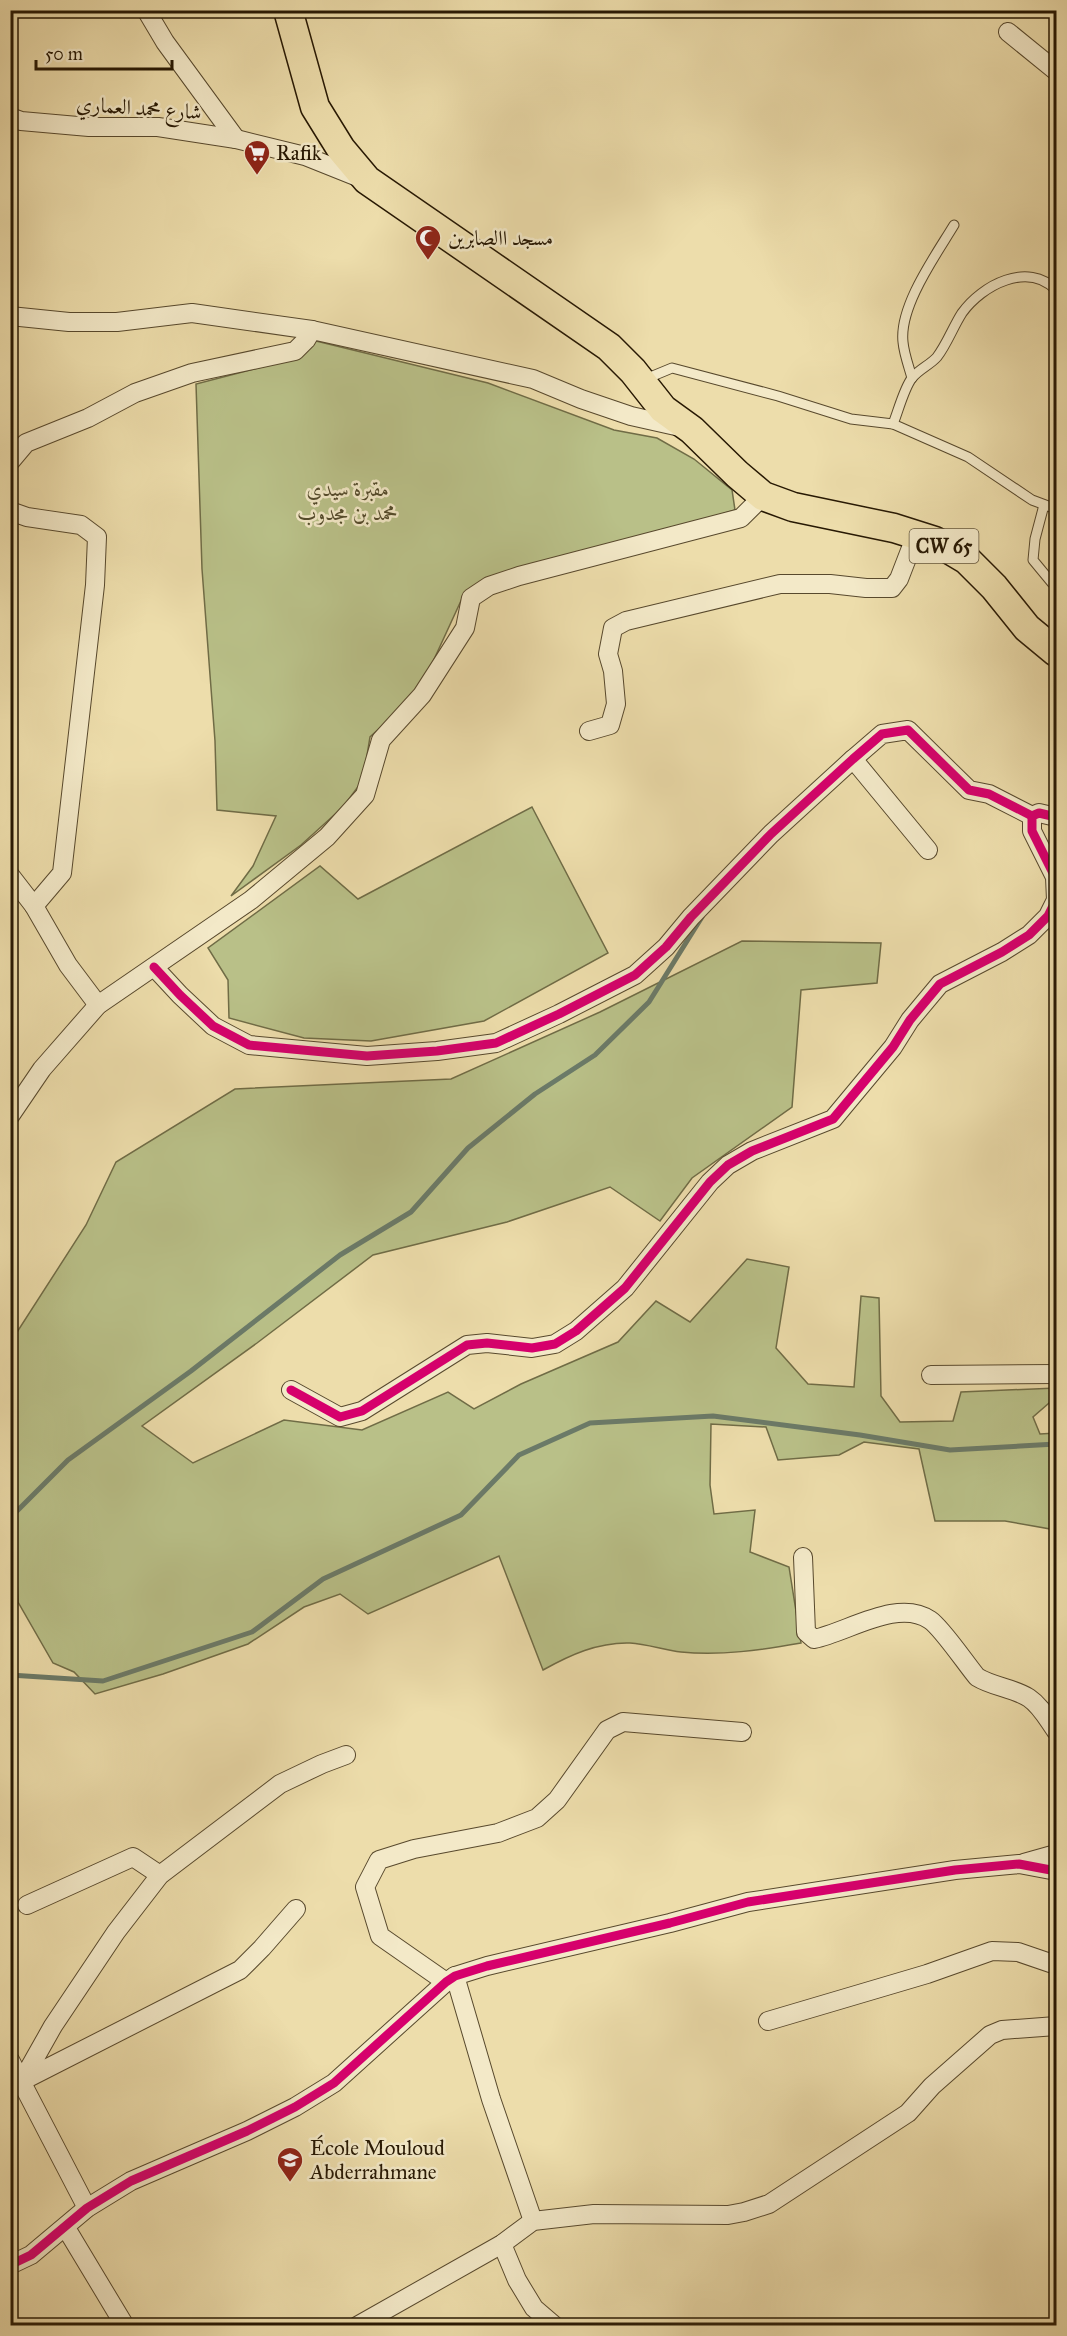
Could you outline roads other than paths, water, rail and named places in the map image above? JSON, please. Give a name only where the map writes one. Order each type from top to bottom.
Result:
[{"type":"main road","points":[[288,10],[315,107],[341,149],[367,180],[609,347],[641,381],[663,409],[692,430],[737,474],[764,496]]},
{"type":"main road","name":"CW 65","points":[[764,496],[793,507],[894,528],[935,541],[967,560],[994,587],[1027,628],[1056,652]]},
{"type":"street","points":[[146,10],[165,42],[236,139]]},
{"type":"street","points":[[1008,32],[1056,71]]},
{"type":"street","name":"شارع محمد العماري","points":[[10,117],[21,121],[89,127],[158,128],[236,139],[305,156],[367,180]]},
{"type":"street","points":[[10,316],[69,322],[117,322],[192,313],[312,330],[533,379],[631,416],[692,430]]},
{"type":"street","points":[[10,462],[26,443],[88,418],[135,393],[192,373],[295,351],[312,330]]},
{"type":"street","points":[[10,1116],[42,1069],[98,1005],[251,900],[327,837],[364,795],[381,740],[422,695],[465,628],[471,598],[489,586],[519,576],[741,518],[764,496]]},
{"type":"street","points":[[10,511],[27,517],[81,525],[97,537],[95,585],[62,873],[34,906]]},
{"type":"street","points":[[589,731],[610,725],[616,704],[614,671],[608,654],[613,628],[626,621],[780,584],[892,588],[899,579],[916,535]]},
{"type":"street","points":[[154,967],[213,1026],[249,1044],[367,1056],[437,1051],[496,1043],[635,975],[666,947],[691,917],[771,834],[882,734],[908,730],[969,790],[989,794],[1032,816]]},
{"type":"street","points":[[853,759],[928,850]]},
{"type":"street","points":[[1032,816],[1039,813],[1056,817]]},
{"type":"street","points":[[291,1390],[340,1417],[362,1411],[467,1345],[487,1343],[532,1348],[555,1344],[576,1332],[625,1288],[710,1182],[728,1165],[752,1150],[833,1119],[894,1047],[916,1010],[940,984],[1002,952],[1029,935],[1048,916],[1056,900],[1055,877],[1032,831],[1032,816]]},
{"type":"street","points":[[10,875],[34,906],[68,965],[98,1005]]},
{"type":"street","points":[[931,1375],[1056,1374]]},
{"type":"street","points":[[803,1557],[806,1632],[814,1639],[895,1612],[917,1613],[932,1621],[977,1677],[986,1683],[1027,1697],[1038,1705],[1056,1731]]},
{"type":"street","points":[[533,2221],[450,1979],[380,1936],[365,1887],[379,1860],[414,1849],[498,1833],[537,1818],[557,1800],[607,1730],[622,1722],[742,1732]]},
{"type":"street","points":[[22,2081],[53,2026],[116,1932],[160,1875],[280,1784],[346,1755]]},
{"type":"street","points":[[10,2265],[31,2255],[66,2228],[87,2208],[131,2181],[247,2131],[295,2107],[334,2083],[450,1979],[486,1966],[670,1923],[748,1902],[955,1870],[1019,1864],[1056,1854]]},
{"type":"street","points":[[27,1905],[133,1857],[160,1875]]},
{"type":"street","points":[[1019,1864],[1056,1871]]},
{"type":"street","points":[[22,2081],[240,1970],[296,1909]]},
{"type":"street","points":[[768,2021],[927,1974],[992,1951],[1018,1952],[1056,1965]]},
{"type":"street","points":[[407,2018],[426,2015]]},
{"type":"street","points":[[357,2325],[502,2244],[533,2221],[594,2214],[728,2215],[769,2204],[908,2113],[932,2086],[990,2035],[1002,2030],[1056,2026]]},
{"type":"street","points":[[10,2060],[87,2208]]},
{"type":"street","points":[[66,2228],[125,2325]]},
{"type":"street","points":[[502,2244],[517,2280],[534,2308],[555,2325]]},
{"type":"lane","points":[[912,378],[902,341],[906,316],[915,290],[954,225]]},
{"type":"lane","points":[[893,424],[912,378],[936,358],[963,312],[986,290],[1000,281],[1029,276],[1051,285],[1056,290]]},
{"type":"lane","points":[[641,381],[672,368],[851,418],[893,424],[968,457],[1032,500],[1056,509]]},
{"type":"lane","points":[[1044,505],[1035,538],[1033,560],[1056,585]]},
{"type":"waterway","points":[[10,1518],[68,1460],[191,1371],[340,1255],[411,1212],[468,1148],[535,1094],[595,1055],[649,1002],[702,917]]},
{"type":"waterway","points":[[10,1675],[103,1681],[252,1632],[323,1579],[461,1515],[519,1455],[590,1423],[713,1416],[860,1435],[950,1450],[1056,1444]]},
{"type":"place","name":"Rafik","points":[[257,176]]},
{"type":"place","name":"مسجد االصابرين","points":[[428,261]]},
{"type":"place","name":"École Mouloud Abderrahmane","points":[[290,2183]]},
{"type":"park label","name":"مقبرة سيدي محمد بن مجدوب","points":[[348,501]]}]
